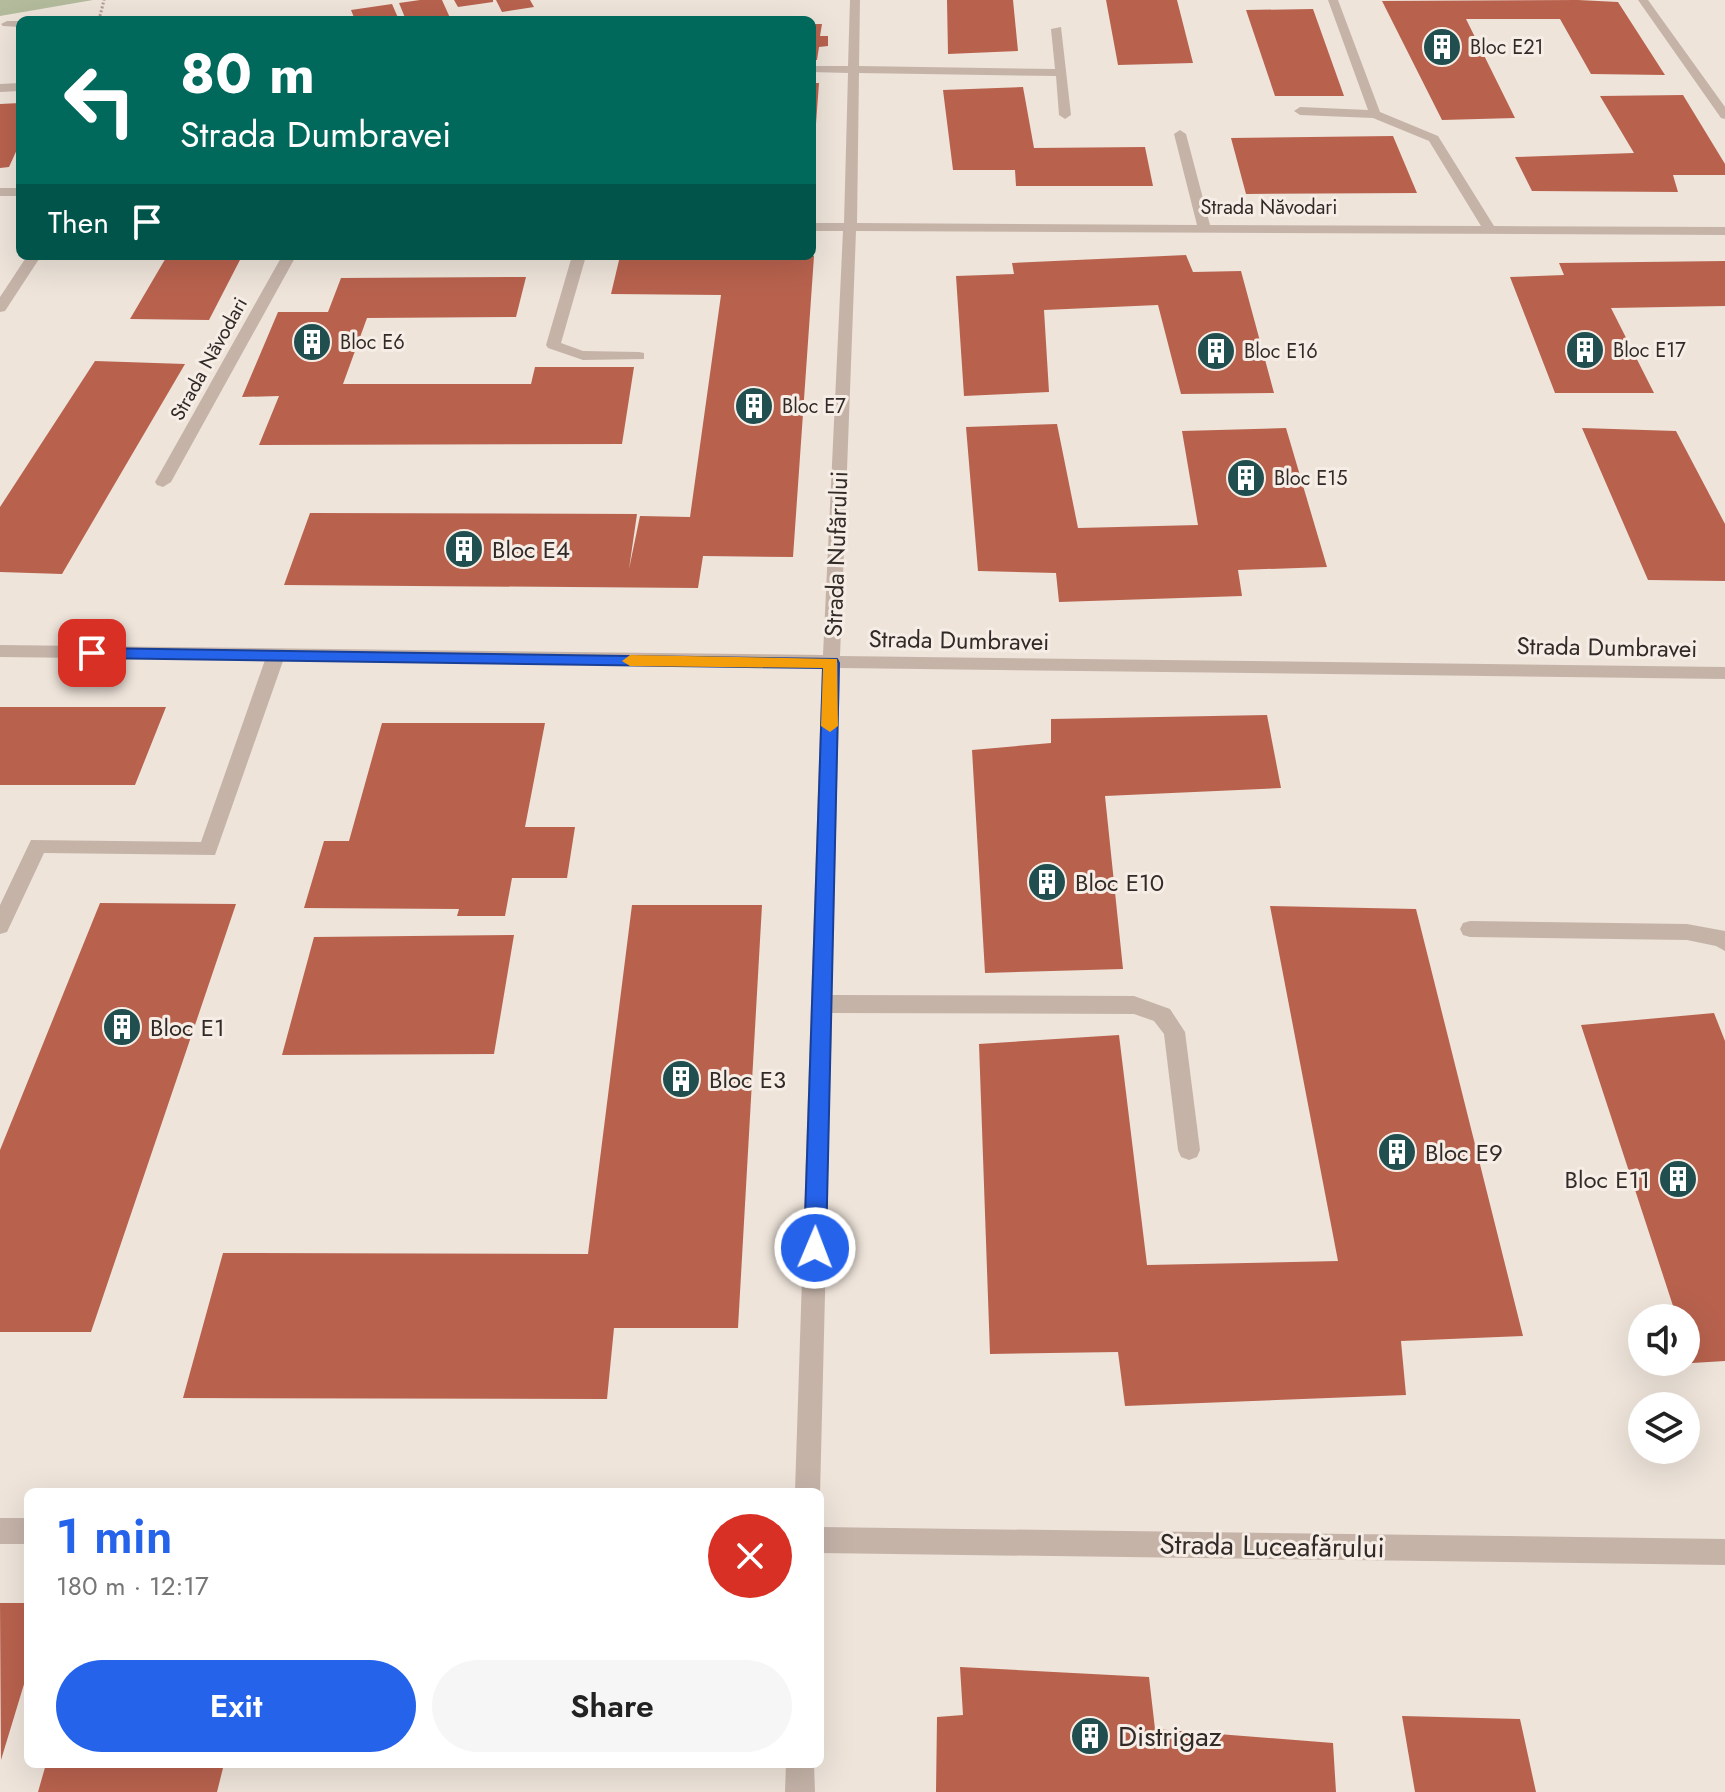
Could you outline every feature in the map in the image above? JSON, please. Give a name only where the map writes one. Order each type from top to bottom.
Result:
[{"type":"street","name":"Strada Nufărului","points":[[808,1488],[831,663],[850,228],[855,0]]},
{"type":"street","points":[[1333,0],[1375,114]]},
{"type":"street","points":[[1643,0],[1725,115]]},
{"type":"street","points":[[7,24],[16,24]]},
{"type":"street","points":[[1057,29],[1065,115]]},
{"type":"street","points":[[816,69],[1061,73]]},
{"type":"street","points":[[1708,91],[1725,92]]},
{"type":"street","points":[[1300,111],[1375,114],[1434,139],[1489,228]]},
{"type":"street","points":[[1180,134],[1204,227]]},
{"type":"street","name":"Strada Năvodari","points":[[816,227],[1725,231]]},
{"type":"street","points":[[0,308],[31,260]]},
{"type":"street","name":"Strada Năvodari","points":[[163,482],[287,260]]},
{"type":"street","points":[[578,260],[553,345],[562,351],[584,355],[639,356]]},
{"type":"street","name":"Strada Dumbravei","points":[[0,651],[275,657],[1725,673]]},
{"type":"street","points":[[0,926],[38,845],[208,850],[275,657]]},
{"type":"street","points":[[1470,929],[1687,932],[1723,939],[1725,943]]},
{"type":"street","points":[[821,1004],[1134,1005],[1162,1015],[1174,1032],[1189,1150]]},
{"type":"street","points":[[0,1531],[24,1531]]},
{"type":"street","name":"Strada Luceafărului","points":[[824,1540],[1725,1552]]},
{"type":"street","points":[[800,1768],[800,1792]]},
{"type":"green space","points":[[0,0],[93,0],[0,16]]},
{"type":"building","points":[[442,0],[449,16],[404,16],[399,3]]},
{"type":"building","points":[[454,0],[493,0],[493,2],[458,7]]},
{"type":"building","points":[[496,0],[530,0],[534,7],[502,12]]},
{"type":"building","points":[[947,0],[1013,0],[1018,51],[948,54]]},
{"type":"building","points":[[1106,0],[1177,0],[1193,63],[1118,65]]},
{"type":"building","name":"Bloc E21","points":[[1382,1],[1618,2],[1665,75],[1591,74],[1560,19],[1466,19],[1515,118],[1442,120]]},
{"type":"building","points":[[392,4],[397,16],[353,16],[351,10]]},
{"type":"building","points":[[1313,9],[1344,96],[1275,96],[1246,10]]},
{"type":"building","points":[[816,24],[822,24],[820,36],[828,36],[828,46],[819,47],[817,60]]},
{"type":"building","points":[[816,83],[819,83],[816,124]]},
{"type":"building","points":[[1023,87],[1034,148],[1145,147],[1153,186],[1016,186],[1015,170],[953,170],[943,90]]},
{"type":"building","points":[[1683,95],[1725,164],[1725,175],[1673,175],[1678,192],[1532,191],[1515,157],[1634,153],[1600,96]]},
{"type":"building","points":[[16,103],[16,152],[9,167],[0,168],[0,104]]},
{"type":"building","points":[[1393,136],[1417,193],[1246,194],[1231,138]]},
{"type":"building","name":"Bloc E16","points":[[1186,255],[1193,272],[1241,271],[1274,393],[1181,394],[1158,305],[1044,310],[1049,392],[964,396],[956,276],[1014,274],[1012,263]]},
{"type":"building","points":[[165,260],[240,260],[209,320],[130,319]]},
{"type":"building","name":"Bloc E7","points":[[619,260],[814,260],[793,557],[703,556],[698,588],[284,585],[310,513],[637,514],[629,569],[640,516],[690,517],[721,295],[611,294]]},
{"type":"building","name":"Bloc E17","points":[[1725,261],[1725,306],[1611,308],[1654,393],[1555,393],[1510,277],[1564,275],[1559,263]]},
{"type":"building","name":"Bloc E6","points":[[526,277],[516,317],[367,318],[343,384],[531,384],[535,367],[634,367],[622,444],[259,445],[279,396],[242,397],[278,312],[328,312],[341,278]]},
{"type":"building","points":[[95,361],[185,364],[62,574],[0,572],[0,507]]},
{"type":"building","name":"Bloc E15","points":[[1057,424],[1078,528],[1198,525],[1182,431],[1286,428],[1327,567],[1238,570],[1242,596],[1059,602],[1056,573],[978,571],[966,427]]},
{"type":"building","points":[[1582,428],[1676,431],[1725,524],[1725,581],[1648,580]]},
{"type":"building","points":[[0,707],[166,707],[135,785],[0,785]]},
{"type":"building","name":"Bloc E10","points":[[1267,715],[1281,788],[1105,796],[1123,969],[985,973],[972,750],[1051,743],[1051,719]]},
{"type":"building","points":[[382,723],[545,723],[525,827],[575,827],[567,878],[512,878],[505,916],[457,916],[459,909],[304,908],[324,841],[349,841]]},
{"type":"building","name":"Bloc E1","points":[[100,903],[236,904],[91,1332],[0,1332],[0,1150]]},
{"type":"building","name":"Bloc E3","points":[[632,905],[762,905],[738,1328],[614,1328],[607,1399],[183,1398],[223,1253],[588,1254]]},
{"type":"building","name":"Bloc E9","points":[[1270,906],[1416,909],[1523,1336],[1401,1341],[1406,1395],[1125,1406],[1118,1352],[990,1354],[979,1044],[1119,1035],[1147,1265],[1338,1261]]},
{"type":"building","points":[[514,935],[494,1054],[282,1055],[314,937]]},
{"type":"building","name":"Bloc E11","points":[[1714,1013],[1725,1041],[1725,1361],[1700,1363],[1700,1304],[1672,1304],[1581,1025]]},
{"type":"building","points":[[0,1603],[24,1603],[24,1684],[1,1760]]},
{"type":"building","name":"Distrigaz","points":[[960,1667],[1149,1677],[1155,1729],[1333,1743],[1336,1792],[936,1792],[937,1717],[963,1715]]},
{"type":"building","points":[[1402,1716],[1520,1719],[1536,1792],[1415,1792]]},
{"type":"building","points":[[45,1768],[223,1768],[217,1792],[38,1792]]},
{"type":"slow traffic","points":[[630,661],[831,663],[830,726]]},
{"type":"place","name":"Bloc E21","points":[[1442,47]]},
{"type":"place","name":"Bloc E6","points":[[312,342]]},
{"type":"place","name":"Bloc E17","points":[[1585,350]]},
{"type":"place","name":"Bloc E16","points":[[1216,351]]},
{"type":"place","name":"Bloc E7","points":[[754,406]]},
{"type":"place","name":"Bloc E15","points":[[1246,478]]},
{"type":"place","name":"Bloc E4","points":[[464,549]]},
{"type":"place","name":"Bloc E10","points":[[1047,882]]},
{"type":"place","name":"Bloc E1","points":[[122,1027]]},
{"type":"place","name":"Bloc E3","points":[[681,1079]]},
{"type":"place","name":"Bloc E9","points":[[1397,1152]]},
{"type":"place","name":"Bloc E11","points":[[1678,1179]]},
{"type":"place","name":"Distrigaz","points":[[1090,1736]]},
{"type":"route","points":[[92,653],[831,663],[815,1248]]}]
